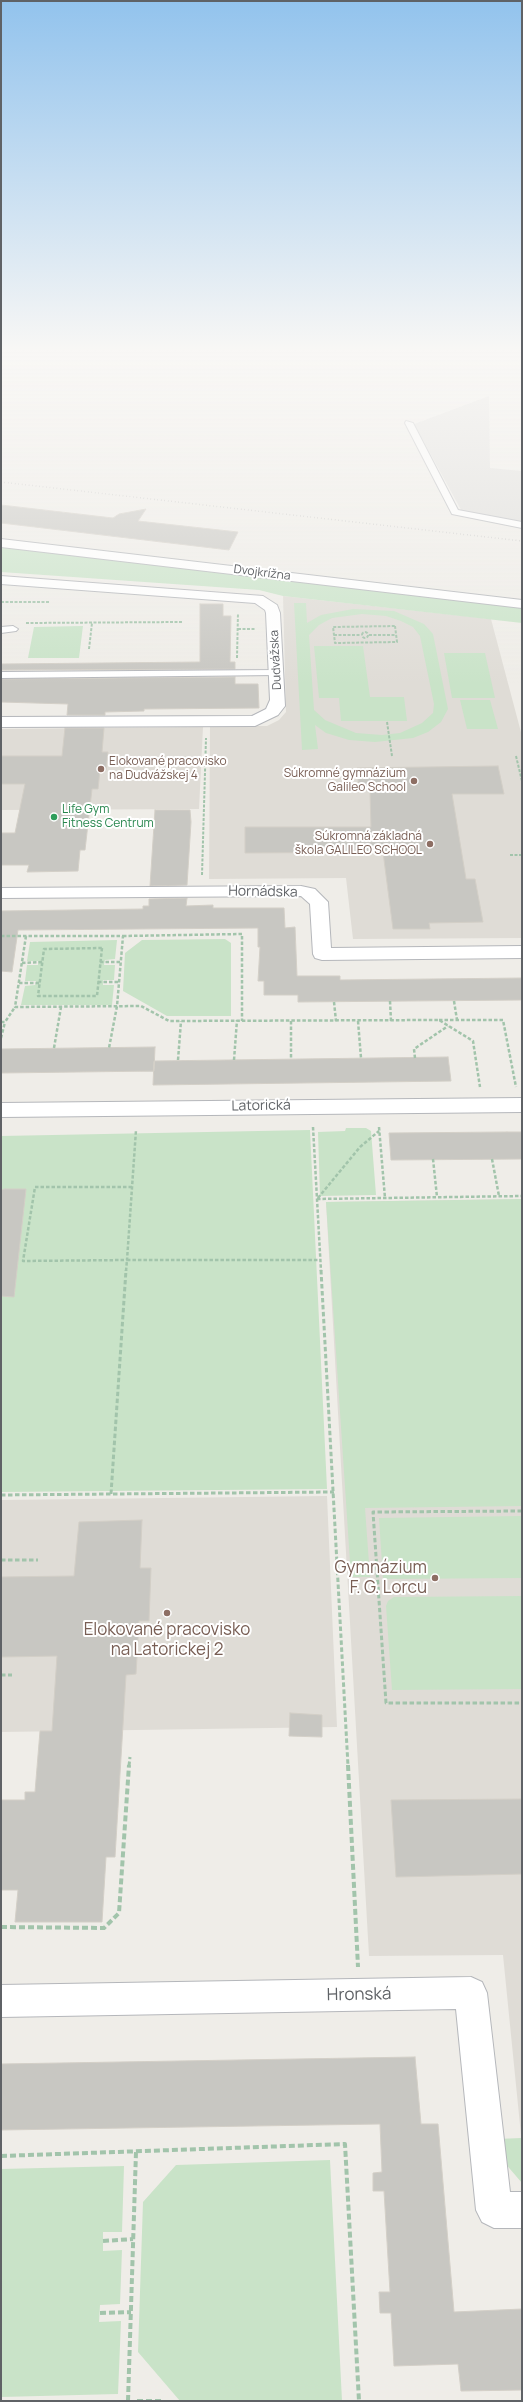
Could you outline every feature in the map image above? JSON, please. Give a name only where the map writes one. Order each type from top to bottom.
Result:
[{"type":"street","name":"Dvojkrížna","points":[[1,543],[522,604]]},
{"type":"street","name":"Dudvážska","points":[[1,580],[258,599],[272,608],[273,613],[277,706],[266,717],[255,721],[1,722]]},
{"type":"street","name":"Hornádska","points":[[1,893],[301,891],[309,893],[319,902],[322,954],[522,952]]},
{"type":"street","name":"Latorická","points":[[1,1110],[520,1099]]},
{"type":"street","name":"Hronská","points":[[1,2001],[471,1993],[494,2210],[522,2210]]},
{"type":"lane","points":[[428,460],[455,512],[522,525]]},
{"type":"lane","points":[[1,630],[13,630]]},
{"type":"lane","points":[[1,675],[276,673]]},
{"type":"path","points":[[1,602],[56,602]]},
{"type":"path","points":[[238,608],[237,658],[243,659]]},
{"type":"path","points":[[24,623],[183,622]]},
{"type":"path","points":[[89,649],[92,623]]},
{"type":"path","points":[[395,626],[398,642],[335,643],[333,627],[364,627],[395,626]]},
{"type":"path","points":[[364,627],[365,633]]},
{"type":"path","points":[[365,633],[369,635],[396,635]]},
{"type":"path","points":[[334,635],[361,635],[365,633]]},
{"type":"path","points":[[361,635],[365,637]]},
{"type":"path","points":[[365,637],[369,635]]},
{"type":"path","points":[[365,637],[366,643]]},
{"type":"path","points":[[387,722],[392,756]]},
{"type":"path","points":[[202,880],[206,734]]},
{"type":"path","points":[[516,756],[522,781]]},
{"type":"path","points":[[510,855],[522,855]]},
{"type":"path","points":[[1,936],[242,934],[242,1020]]},
{"type":"path","points":[[1,1038],[5,1022],[15,1008],[26,936]]},
{"type":"path","points":[[109,1048],[119,982],[123,936]]},
{"type":"path","points":[[102,948],[100,962],[97,996],[38,996],[44,949],[102,948]]},
{"type":"path","points":[[22,963],[43,962]]},
{"type":"path","points":[[100,962],[120,962]]},
{"type":"path","points":[[98,982],[119,982]]},
{"type":"path","points":[[19,983],[40,983]]},
{"type":"path","points":[[390,1001],[391,1021]]},
{"type":"path","points":[[454,1001],[457,1020]]},
{"type":"path","points":[[334,1002],[336,1021]]},
{"type":"path","points":[[15,1008],[141,1006],[169,1021],[502,1020],[520,1099]]},
{"type":"path","points":[[54,1048],[61,1007]]},
{"type":"path","points":[[234,1060],[237,1020]]},
{"type":"path","points":[[439,1020],[473,1041],[481,1093]]},
{"type":"path","points":[[178,1060],[181,1021]]},
{"type":"path","points":[[291,1021],[291,1059]]},
{"type":"path","points":[[358,1021],[361,1058]]},
{"type":"path","points":[[415,1058],[414,1049],[448,1026]]},
{"type":"path","points":[[313,1127],[334,1492],[357,1956]]},
{"type":"path","points":[[379,1127],[384,1198]]},
{"type":"path","points":[[111,1494],[136,1130]]},
{"type":"path","points":[[317,1199],[360,1147],[379,1131]]},
{"type":"path","points":[[492,1159],[499,1196]]},
{"type":"path","points":[[433,1160],[437,1197]]},
{"type":"path","points":[[132,1187],[35,1187],[23,1261],[321,1260]]},
{"type":"path","points":[[317,1199],[522,1196]]},
{"type":"path","points":[[1,1495],[334,1492]]},
{"type":"path","points":[[522,1511],[373,1512],[386,1703],[522,1703]]},
{"type":"path","points":[[1,1560],[38,1560]]},
{"type":"path","points":[[1,1675],[12,1675]]},
{"type":"path","points":[[1,1927],[104,1928],[119,1913],[130,1757]]},
{"type":"path","points":[[1,2156],[345,2144],[359,2401]]},
{"type":"path","points":[[128,2401],[136,2152]]},
{"type":"path","points":[[103,2241],[133,2239]]},
{"type":"path","points":[[100,2313],[131,2312]]},
{"type":"path","points":[[137,2401],[161,2401]]},
{"type":"shaded area","points":[[434,460],[490,460],[490,468],[522,471],[522,523],[465,517]]},
{"type":"shaded area","points":[[283,596],[491,619],[522,736],[522,938],[353,939],[346,878],[209,879],[210,726],[267,726],[279,720],[286,712]]},
{"type":"shaded area","name":"Elokované pracovisko na Dudvážskej 4","points":[[203,727],[199,809],[1,810],[1,729]]},
{"type":"shaded area","name":"Gymnázium F. G. Lorcu","points":[[522,1199],[522,2145],[503,1955],[369,1956],[326,1202]]},
{"type":"shaded area","name":"Elokované pracovisko na Latorickej 2","points":[[327,1496],[337,1727],[1,1732],[1,1500]]},
{"type":"green space","points":[[1,547],[522,608],[522,623],[283,596],[259,590],[1,572]]},
{"type":"green space","points":[[294,603],[306,603],[307,623],[321,615],[353,609],[394,611],[424,624],[433,634],[448,709],[441,722],[428,732],[413,738],[375,742],[349,740],[326,733],[315,725],[318,749],[302,750]],"holes":[[[362,614],[386,616],[413,627],[420,636],[434,704],[433,713],[422,723],[400,733],[382,735],[356,733],[325,720],[314,710],[309,635],[319,625],[332,618]]]},
{"type":"green space","points":[[83,626],[79,658],[28,658],[34,627]]},
{"type":"green space","points":[[314,646],[363,646],[370,697],[404,697],[407,721],[341,721],[339,698],[319,698]]},
{"type":"green space","points":[[444,653],[485,653],[495,698],[452,698]]},
{"type":"green space","points":[[460,700],[490,700],[498,729],[467,729]]},
{"type":"green space","points":[[225,939],[231,943],[231,1016],[167,1016],[123,991],[125,953],[142,940]]},
{"type":"green space","points":[[117,940],[115,959],[105,960],[104,965],[115,965],[114,980],[103,980],[103,985],[114,985],[112,1005],[21,1005],[25,986],[35,985],[36,983],[36,981],[25,981],[27,965],[38,965],[38,961],[27,961],[30,942]]},
{"type":"green space","points":[[346,1128],[366,1128],[371,1131],[376,1195],[320,1196],[318,1132],[345,1131]]},
{"type":"green space","points":[[310,1130],[327,1489],[1,1492],[1,1136]]},
{"type":"green space","points":[[522,1199],[522,1506],[365,1508],[370,1577],[351,1577],[326,1202]]},
{"type":"green space","points":[[522,1516],[522,1578],[383,1579],[379,1518]]},
{"type":"green space","points":[[522,1596],[522,1689],[392,1690],[386,1606],[388,1601],[394,1597]]},
{"type":"green space","points":[[521,2138],[522,2183],[504,2162],[498,2139]]},
{"type":"green space","points":[[330,2160],[342,2401],[180,2401],[138,2352],[143,2202],[176,2165]]},
{"type":"green space","points":[[124,2166],[122,2232],[103,2232],[103,2251],[122,2250],[120,2304],[100,2305],[99,2322],[121,2321],[118,2394],[1,2397],[1,2169]]},
{"type":"building","points":[[1,505],[113,518],[119,514],[146,509],[138,521],[238,532],[229,550],[1,523]]},
{"type":"building","points":[[200,604],[223,604],[223,616],[231,616],[230,662],[235,662],[235,669],[1,670],[1,664],[200,662]]},
{"type":"building","points":[[235,677],[235,684],[258,684],[259,708],[144,709],[144,711],[105,712],[105,715],[67,715],[68,704],[1,702],[1,679]]},
{"type":"building","points":[[65,728],[104,728],[102,752],[108,752],[106,770],[100,770],[98,789],[92,789],[85,850],[80,850],[78,871],[27,872],[29,865],[1,865],[1,833],[15,833],[25,784],[1,784],[1,756],[62,756]]},
{"type":"building","points":[[498,766],[504,794],[452,794],[466,879],[475,879],[483,922],[429,923],[430,929],[393,929],[383,852],[245,853],[245,827],[371,827],[370,791],[359,790],[357,768]]},
{"type":"building","points":[[155,810],[190,810],[191,822],[187,885],[150,886]]},
{"type":"building","points":[[187,898],[186,906],[213,905],[213,908],[284,908],[285,928],[295,927],[297,976],[340,976],[340,980],[522,978],[522,1000],[298,1002],[298,995],[264,995],[264,981],[258,981],[260,947],[258,947],[258,928],[18,930],[12,972],[1,971],[1,911],[143,909],[143,906],[149,906],[149,899]]},
{"type":"building","points":[[155,1047],[154,1071],[1,1073],[1,1049]]},
{"type":"building","points":[[448,1057],[451,1081],[153,1085],[154,1061]]},
{"type":"building","points":[[522,1132],[522,1159],[391,1160],[389,1133]]},
{"type":"building","points":[[26,1189],[14,1297],[1,1296],[1,1190]]},
{"type":"building","points":[[142,1520],[140,1568],[151,1568],[149,1621],[139,1621],[136,1674],[126,1675],[115,1857],[106,1857],[102,1922],[15,1922],[18,1890],[1,1890],[1,1800],[25,1800],[25,1792],[35,1792],[40,1731],[52,1731],[57,1656],[1,1657],[1,1577],[74,1576],[79,1522]]},
{"type":"building","points":[[290,1713],[322,1715],[322,1737],[289,1736]]},
{"type":"building","points":[[522,1799],[522,1874],[396,1877],[391,1800]]},
{"type":"building","points":[[415,2057],[421,2124],[438,2124],[454,2312],[522,2309],[522,2390],[461,2391],[458,2364],[394,2366],[391,2313],[380,2313],[379,2292],[390,2292],[384,2191],[373,2191],[373,2173],[382,2172],[380,2124],[1,2130],[1,2064]]},
{"type":"railway","points":[[1,482],[522,541]]},
{"type":"place","name":"Elokované pracovisko na Dudvážskej 4","points":[[101,769]]},
{"type":"place","name":"Súkromné gymnázium Galileo School","points":[[414,781]]},
{"type":"place","name":"Life Gym Fitness Centrum","points":[[54,817]]},
{"type":"place","name":"Súkromná základná škola GALILEO SCHOOL","points":[[430,844]]},
{"type":"place","name":"Gymnázium F. G. Lorcu","points":[[435,1578]]},
{"type":"place","name":"Elokované pracovisko na Latorickej 2","points":[[167,1613]]}]
